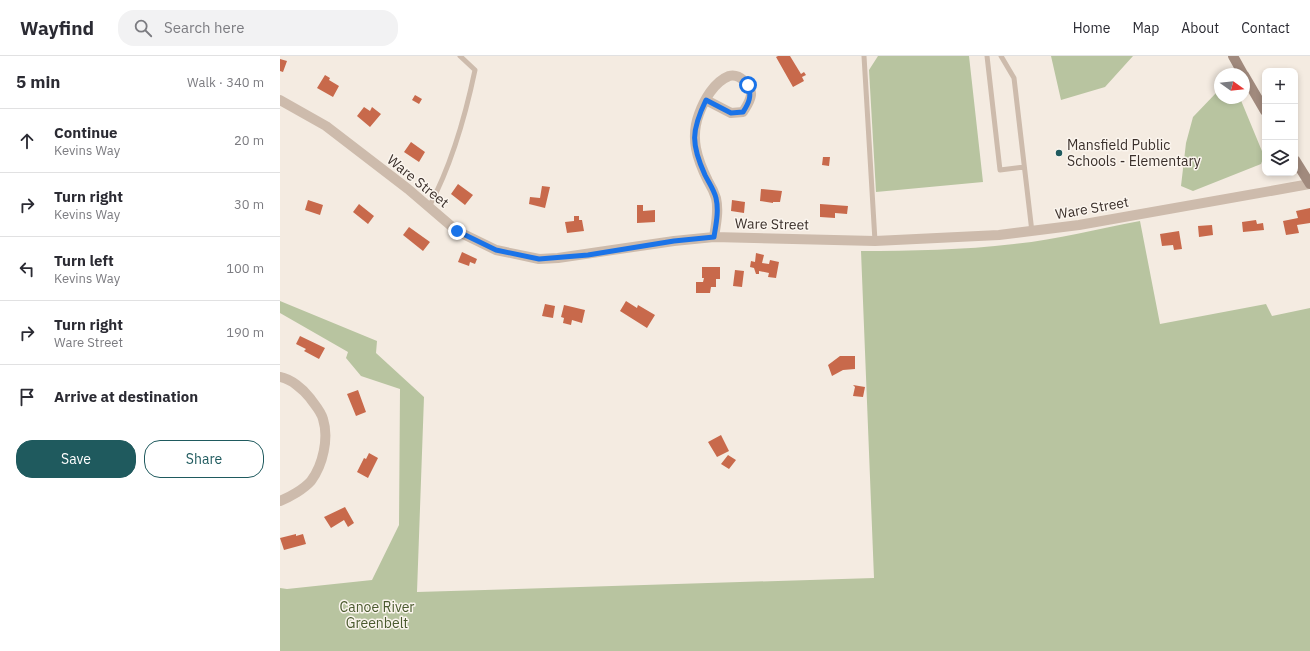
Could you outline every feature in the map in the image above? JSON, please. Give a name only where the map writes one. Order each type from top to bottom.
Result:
[{"type":"main road","points":[[1233,56],[1240,68]]},
{"type":"main road","points":[[1250,85],[1262,106]]},
{"type":"main road","points":[[1298,165],[1310,184]]},
{"type":"street","points":[[706,100],[731,113],[743,112],[748,104],[751,94],[748,85],[741,78],[730,76],[716,84],[706,100],[694,130],[695,149],[715,196],[718,209],[714,237]]},
{"type":"street","name":"Ware Street","points":[[280,100],[326,126],[429,207],[457,231],[476,242],[496,250],[539,259],[588,255],[674,241],[714,237],[875,241],[967,237],[1032,232],[1310,184]]},
{"type":"street","points":[[280,377],[304,390],[318,409],[323,419],[325,447],[320,464],[311,481],[287,498],[280,501]]},
{"type":"lane","points":[[429,207],[443,182],[466,113],[475,70],[460,56]]},
{"type":"lane","points":[[864,56],[875,241]]},
{"type":"lane","points":[[987,56],[1000,170],[1024,167]]},
{"type":"lane","points":[[1001,56],[1014,78],[1032,232]]},
{"type":"green space","points":[[878,56],[969,56],[983,182],[876,192],[869,70]]},
{"type":"green space","points":[[1051,56],[1133,56],[1105,87],[1061,100]]},
{"type":"green space","points":[[1214,95],[1214,104],[1242,104],[1262,151],[1261,164],[1193,191],[1181,186],[1186,143],[1193,117]]},
{"type":"green space","name":"Canoe River Greenbelt","points":[[1140,221],[1160,324],[1266,304],[1272,316],[1310,308],[1310,651],[280,651],[280,588],[287,589],[372,580],[399,525],[400,389],[361,376],[346,358],[348,352],[280,313],[280,301],[377,341],[376,353],[424,397],[417,592],[874,578],[861,251],[938,250],[1014,244],[1061,237]]},
{"type":"building","points":[[790,56],[801,74],[804,72],[806,75],[802,77],[804,81],[793,87],[776,57]]},
{"type":"building","points":[[280,59],[287,61],[283,72],[280,71]]},
{"type":"building","points":[[325,75],[330,78],[329,80],[339,86],[333,97],[317,88]]},
{"type":"building","points":[[415,95],[422,99],[419,104],[412,100]]},
{"type":"building","points":[[364,107],[370,111],[372,107],[381,114],[370,127],[357,116]]},
{"type":"building","points":[[411,142],[425,152],[419,162],[404,152]]},
{"type":"building","points":[[823,157],[830,157],[829,166],[822,165]]},
{"type":"building","points":[[458,184],[473,195],[465,205],[451,194]]},
{"type":"building","points":[[542,186],[550,187],[545,208],[529,204],[530,197],[540,198]]},
{"type":"building","points":[[761,189],[782,191],[780,202],[773,203],[760,201]]},
{"type":"building","points":[[308,200],[323,205],[320,215],[305,210]]},
{"type":"building","points":[[732,200],[745,202],[744,213],[731,211]]},
{"type":"building","points":[[359,204],[374,216],[368,224],[353,212]]},
{"type":"building","points":[[820,204],[848,206],[847,214],[835,213],[835,218],[820,217]]},
{"type":"building","points":[[637,205],[643,205],[643,211],[655,210],[655,222],[637,223]]},
{"type":"building","points":[[1310,208],[1310,223],[1297,225],[1299,233],[1286,235],[1283,221],[1298,218],[1296,211]]},
{"type":"building","points":[[574,216],[579,216],[579,220],[582,220],[584,231],[567,233],[565,222],[574,221]]},
{"type":"building","points":[[1256,220],[1257,224],[1263,223],[1264,230],[1243,232],[1242,222]]},
{"type":"building","points":[[1212,225],[1213,235],[1199,237],[1198,226]]},
{"type":"building","points":[[409,227],[430,242],[423,251],[403,235]]},
{"type":"building","points":[[1179,231],[1182,249],[1174,250],[1173,245],[1162,246],[1160,234]]},
{"type":"building","points":[[462,252],[477,259],[475,264],[470,262],[469,266],[458,262]]},
{"type":"building","points":[[756,253],[764,255],[762,263],[769,264],[770,260],[779,262],[776,278],[768,277],[769,273],[759,271],[759,274],[756,274],[754,268],[750,267],[751,261],[755,262]]},
{"type":"building","points":[[702,267],[720,267],[720,279],[716,279],[716,287],[711,287],[710,293],[696,293],[696,282],[703,282],[704,278],[702,278]]},
{"type":"building","points":[[735,270],[744,271],[742,287],[733,286]]},
{"type":"building","points":[[626,301],[637,308],[638,305],[655,315],[647,328],[620,311]]},
{"type":"building","points":[[545,304],[555,306],[553,318],[542,316]]},
{"type":"building","points":[[564,305],[585,310],[582,323],[572,320],[571,325],[563,323],[564,318],[561,317]]},
{"type":"building","points":[[300,336],[325,348],[319,359],[304,351],[306,349],[296,344]]},
{"type":"building","points":[[840,356],[855,356],[855,369],[843,370],[832,376],[828,365]]},
{"type":"building","points":[[853,385],[865,387],[863,397],[853,396],[855,387]]},
{"type":"building","points":[[358,390],[366,412],[356,416],[347,394]]},
{"type":"building","points":[[721,435],[729,451],[717,457],[708,442]]},
{"type":"building","points":[[369,453],[378,458],[368,478],[357,472],[364,458],[366,459]]},
{"type":"building","points":[[728,455],[736,460],[729,469],[721,464]]},
{"type":"building","points":[[345,507],[354,523],[348,527],[344,520],[331,528],[324,517]]},
{"type":"building","points":[[296,534],[296,536],[303,534],[306,544],[284,550],[280,538]]},
{"type":"place","name":"Mansfield Public Schools - Elementary","points":[[1059,153]]},
{"type":"route","points":[[457,231],[476,242],[496,250],[539,259],[588,255],[674,241],[714,237],[718,209],[715,196],[695,149],[694,130],[699,113],[706,100],[714,106],[731,113],[743,112],[748,104],[751,94],[748,85]]}]
